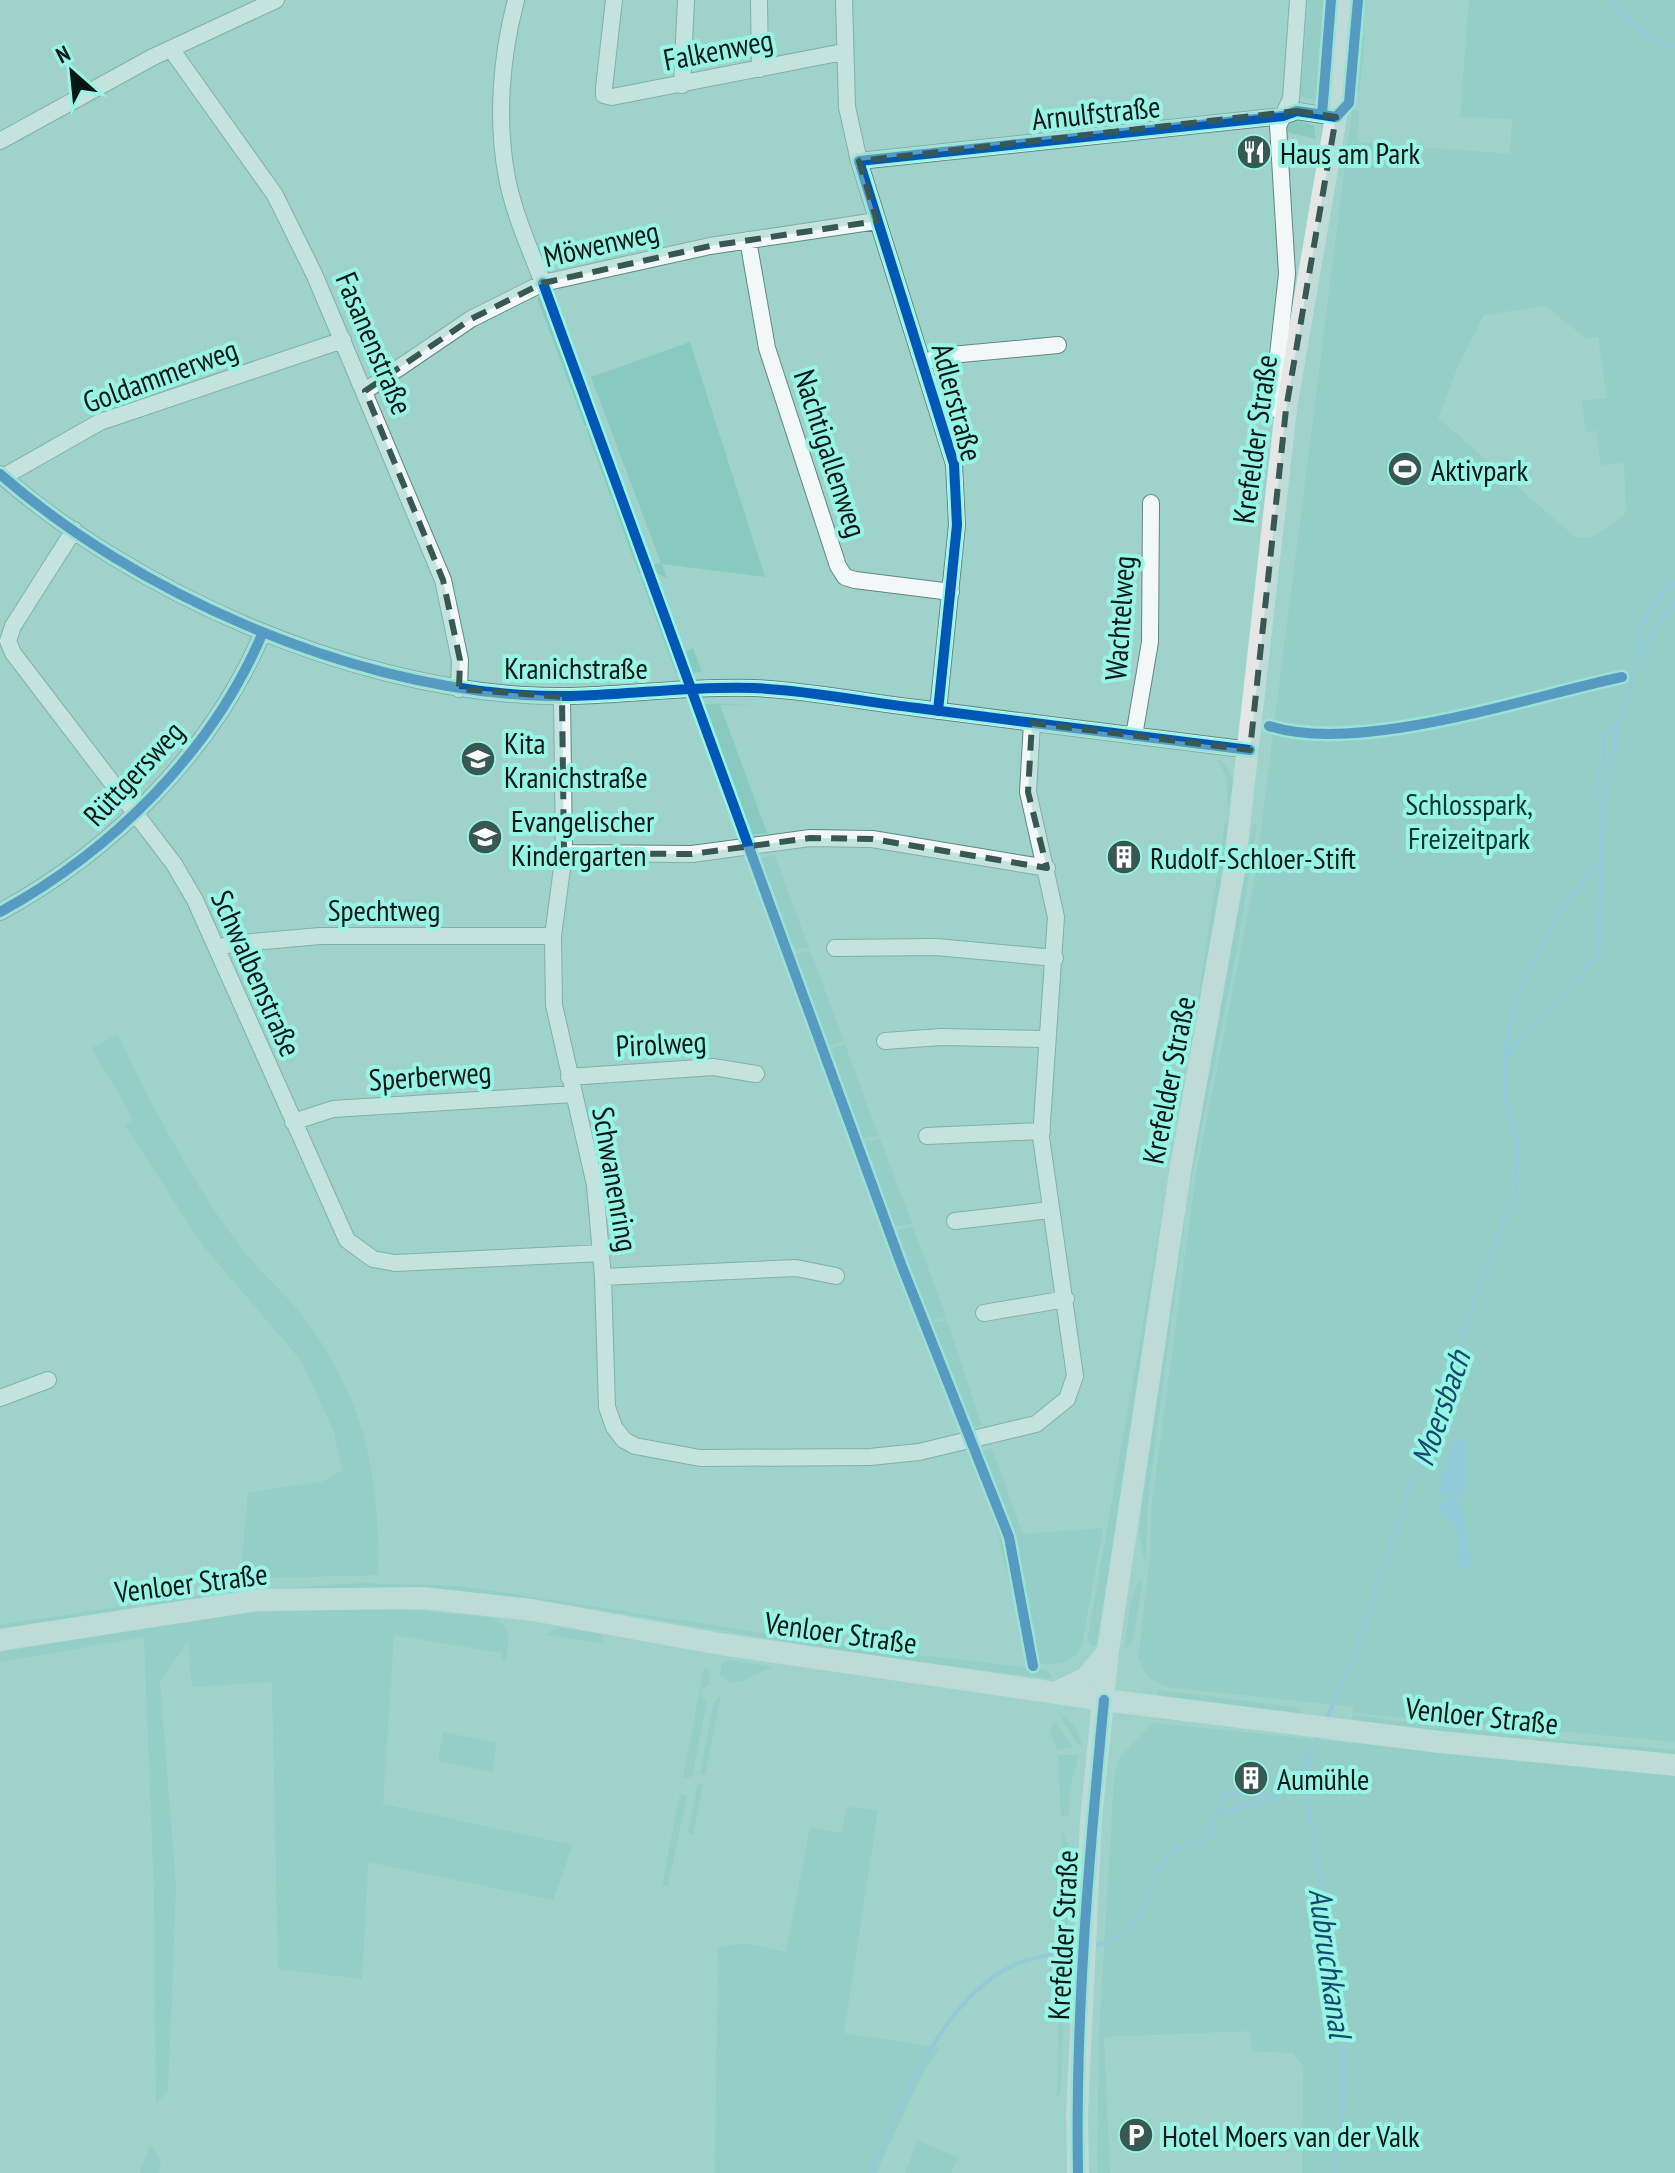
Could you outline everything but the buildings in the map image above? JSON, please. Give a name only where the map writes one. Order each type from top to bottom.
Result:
[{"type":"main road","name":"Krefelder Straße","points":[[1078,2173],[1077,2113],[1091,1820],[1108,1651],[1181,1166],[1221,958],[1250,750],[1286,409],[1336,117],[1346,0]]},
{"type":"main road","name":"Venloer Straße","points":[[0,1640],[258,1600],[423,1598],[548,1612],[720,1644],[1104,1700],[1675,1765]]},
{"type":"main road","points":[[1054,1693],[1086,1678],[1108,1651]]},
{"type":"street","points":[[0,141],[171,49],[276,0]]},
{"type":"street","points":[[516,0],[505,51],[503,127],[507,178],[543,283]]},
{"type":"street","name":"Falkenweg","points":[[614,0],[604,95],[612,97],[843,52]]},
{"type":"street","points":[[682,85],[686,0]]},
{"type":"street","points":[[759,0],[760,69]]},
{"type":"street","name":"Adlerstraße","points":[[844,0],[843,52],[847,107],[859,161],[954,464],[957,525],[938,711]]},
{"type":"street","name":"Krefelder Straße","points":[[1272,409],[1287,274],[1278,126],[1291,99],[1298,0]]},
{"type":"street","name":"Fasanenstraße","points":[[171,49],[275,195],[343,340],[443,580],[460,660],[459,689]]},
{"type":"street","name":"Arnulfstraße","points":[[859,161],[1283,116],[1297,111],[1336,117]]},
{"type":"street","name":"Möwenweg","points":[[365,391],[471,319],[543,283],[748,240],[877,221]]},
{"type":"street","name":"Nachtigallenweg","points":[[748,240],[767,348],[838,566],[845,577],[855,580],[951,592]]},
{"type":"street","name":"Goldammerweg","points":[[2,476],[100,422],[343,340]]},
{"type":"street","points":[[924,363],[940,356],[1058,345]]},
{"type":"street","name":"Kranichstraße","points":[[2,476],[74,530],[169,587],[263,632],[339,661],[459,689],[562,697],[756,688],[1250,750]]},
{"type":"street","name":"Wachtelweg","points":[[1134,736],[1150,642],[1151,503]]},
{"type":"street","name":"Schwalbenstraße","points":[[74,530],[13,626],[8,641],[13,653],[134,816],[174,864],[195,900],[347,1240],[359,1252],[373,1259],[395,1263],[602,1253]]},
{"type":"street","name":"Rüttgersweg","points":[[0,912],[83,859],[134,816],[217,715],[263,632]]},
{"type":"street","name":"Schwanenring","points":[[562,697],[564,853],[553,936],[554,1005],[595,1185],[602,1253],[607,1407],[614,1427],[624,1440],[635,1446],[700,1458],[839,1458],[919,1452],[1036,1424],[1067,1399],[1075,1376],[1066,1299],[1050,1210],[1042,1131],[1056,917],[1028,792],[1032,723]]},
{"type":"street","points":[[564,853],[664,855],[751,848],[810,838],[872,839],[1047,868]]},
{"type":"street","name":"Spechtweg","points":[[217,949],[230,944],[320,936],[553,936]]},
{"type":"street","points":[[835,948],[936,947],[1055,958]]},
{"type":"street","points":[[885,1041],[941,1037],[1046,1039]]},
{"type":"street","name":"Pirolweg","points":[[569,1077],[713,1067],[756,1074]]},
{"type":"street","name":"Sperberweg","points":[[293,1122],[333,1109],[573,1094]]},
{"type":"street","points":[[927,1136],[1042,1131]]},
{"type":"street","points":[[955,1221],[1050,1210]]},
{"type":"street","points":[[603,1277],[796,1268],[836,1276]]},
{"type":"street","points":[[984,1313],[1066,1299]]},
{"type":"street","points":[[0,1398],[48,1380]]},
{"type":"highlighted area","points":[[1297,111],[1336,117],[1286,409],[1250,750],[1032,723],[1028,792],[1047,868],[872,839],[810,838],[692,854],[564,853],[562,697],[459,689],[460,660],[443,580],[365,391],[471,319],[543,283],[710,246],[877,221],[859,161]]},
{"type":"green space","points":[[1308,0],[1331,0],[1323,96],[1307,100],[1301,95]]},
{"type":"green space","name":"Schlosspark, Freizeitpark","points":[[1469,0],[1675,0],[1675,1742],[1536,1729],[1537,1713],[1530,1713],[1528,1729],[1353,1713],[1353,1707],[1168,1687],[1149,1678],[1138,1658],[1151,1550],[1151,1511],[1196,1174],[1255,877],[1352,110],[1359,111],[1358,142],[1510,154],[1512,119],[1460,117]],"holes":[[[1545,306],[1587,339],[1598,337],[1607,398],[1582,401],[1586,433],[1605,430],[1596,434],[1601,465],[1624,463],[1626,513],[1588,538],[1575,537],[1438,418],[1459,364],[1484,315]]]},
{"type":"green space","points":[[1363,34],[1365,39],[1359,94],[1355,93]]},
{"type":"green space","points":[[1298,120],[1314,126],[1316,139],[1283,131],[1287,124]]},
{"type":"green space","points":[[540,297],[588,425],[585,426],[537,298]]},
{"type":"green space","points":[[690,342],[765,577],[662,564],[667,578],[651,571],[649,565],[661,563],[591,377]]},
{"type":"green space","points":[[589,428],[643,572],[639,574],[586,429]]},
{"type":"green space","points":[[644,575],[681,673],[676,673],[640,576]]},
{"type":"green space","points":[[693,648],[702,672],[689,673],[681,654]]},
{"type":"green space","points":[[701,704],[753,706],[720,705],[767,833],[748,835]]},
{"type":"green space","points":[[1217,759],[1231,774],[1232,808],[1227,806],[1227,778]]},
{"type":"green space","points":[[1229,821],[1207,983],[1096,1646],[1091,1646],[1088,1637],[1187,1071],[1225,823]]},
{"type":"green space","points":[[1253,824],[1257,824],[1235,961],[1188,1195],[1149,1490],[1145,1564],[1139,1531],[1189,1169]]},
{"type":"green space","points":[[775,856],[809,948],[792,950],[758,858]]},
{"type":"green space","points":[[750,859],[822,1053],[819,1054],[747,860]]},
{"type":"green space","points":[[810,950],[844,1041],[827,1046],[794,955]]},
{"type":"green space","points":[[118,1034],[193,1177],[247,1255],[300,1313],[339,1373],[364,1436],[371,1469],[376,1503],[378,1575],[240,1579],[248,1493],[324,1481],[343,1470],[333,1430],[302,1362],[201,1243],[125,1125],[133,1119],[92,1048]]},
{"type":"green space","points":[[845,1044],[879,1136],[862,1139],[828,1049]]},
{"type":"green space","points":[[824,1056],[898,1256],[895,1256],[820,1057]]},
{"type":"green space","points":[[880,1139],[912,1224],[895,1227],[863,1142]]},
{"type":"green space","points":[[913,1227],[946,1317],[930,1321],[896,1230]]},
{"type":"green space","points":[[897,1260],[900,1260],[963,1430],[960,1431]]},
{"type":"green space","points":[[947,1320],[982,1426],[971,1428],[931,1324]]},
{"type":"green space","points":[[992,1448],[1023,1534],[1103,1528],[1082,1644],[1070,1660],[1037,1664],[1033,1658],[1024,1658],[1016,1608],[1024,1605],[1016,1553],[981,1451]]},
{"type":"green space","points":[[969,1454],[973,1455],[1022,1600],[1014,1602],[995,1522]]},
{"type":"green space","points":[[1143,1579],[1133,1642],[1124,1650],[1130,1605],[1138,1582]]},
{"type":"green space","points":[[362,1583],[462,1586],[858,1648],[1047,1670],[1053,1679],[866,1655],[572,1605],[470,1592],[358,1588],[223,1597],[220,1592]]},
{"type":"green space","points":[[208,1594],[205,1599],[149,1607],[147,1602]]},
{"type":"green space","points":[[137,1604],[136,1609],[0,1630],[0,1625]]},
{"type":"green space","points":[[392,1608],[493,1618],[504,1626],[508,1641],[506,1661],[502,1660],[502,1653],[394,1635],[383,1804],[573,1845],[553,1900],[368,1862],[362,1979],[278,1969],[272,1682],[192,1687],[188,1642],[160,1681],[176,1887],[168,2091],[156,2103],[154,1891],[144,1637],[0,1662],[0,1652],[235,1613]]},
{"type":"green space","points":[[558,1628],[599,1633],[604,1643],[611,1645],[546,1635]]},
{"type":"green space","points":[[729,1660],[772,1667],[743,1681],[730,1683],[720,1674],[722,1664]]},
{"type":"green space","points":[[704,1668],[710,1670],[709,1684],[702,1689],[701,1696],[707,1701],[692,1777],[683,1778]]},
{"type":"green space","points":[[1159,1690],[1301,1708],[1300,1713],[1165,1696],[1158,1694]]},
{"type":"green space","points":[[721,1695],[705,1775],[700,1774],[714,1702]]},
{"type":"green space","points":[[1057,1711],[1074,1725],[1083,1745],[1078,1745]]},
{"type":"green space","points":[[1352,1715],[1527,1737],[1526,1743],[1352,1721]]},
{"type":"green space","points":[[1054,1721],[1073,1747],[1057,1750],[1050,1732]]},
{"type":"green space","points":[[1153,1723],[1675,1776],[1675,2173],[1302,2173],[1303,2066],[1293,2053],[1252,2051],[1250,2031],[1104,2037],[1110,2173],[1097,2173],[1099,2036],[1114,1777],[1119,1758]]},
{"type":"green space","points":[[443,1732],[496,1743],[493,1772],[438,1761]]},
{"type":"green space","points":[[1535,1738],[1675,1750],[1675,1756],[1535,1743]]},
{"type":"green space","points":[[1058,1755],[1079,1755],[1071,1784],[1069,1815],[1061,1816]]},
{"type":"green space","points":[[698,1784],[703,1785],[693,1835],[688,1833]]},
{"type":"green space","points":[[680,1794],[687,1796],[668,1886],[662,1885]]},
{"type":"green space","points":[[847,1807],[878,1810],[844,2033],[940,2048],[924,2071],[876,2173],[715,2173],[718,1947],[744,1943],[786,1952],[810,1827],[841,1833]]},
{"type":"green space","points":[[1062,1831],[1070,1849],[1061,2089],[1057,2101]]},
{"type":"green space","points":[[918,2141],[958,2157],[951,2173],[905,2173]]},
{"type":"green space","points":[[150,2144],[161,2162],[159,2173],[140,2173]]},
{"type":"water","points":[[1461,1435],[1465,1436],[1466,1490],[1460,1498],[1471,1562],[1465,1570],[1458,1563],[1458,1531],[1436,1510],[1437,1504],[1449,1497],[1448,1493],[1439,1497],[1436,1494],[1451,1447]]},
{"type":"waterway","name":"Moersbach","points":[[1611,0],[1639,29],[1675,48]]},
{"type":"waterway","name":"Moersbach","points":[[1509,1055],[1599,951],[1603,808],[1595,786],[1604,762],[1604,734],[1620,719],[1639,660],[1640,624],[1664,590],[1675,581]]},
{"type":"waterway","name":"Moersbach","points":[[1642,654],[1655,629],[1675,604]]},
{"type":"waterway","name":"Moersbach","points":[[1603,801],[1620,719]]},
{"type":"waterway","name":"Moersbach","points":[[1325,1722],[1351,1663],[1476,1294],[1516,1191],[1517,1146],[1506,1103],[1505,1075],[1507,1038],[1517,997],[1552,922],[1600,861]]},
{"type":"waterway","points":[[1092,1946],[1114,1939],[1129,1929],[1144,1906],[1152,1879],[1160,1866],[1176,1850],[1206,1839],[1226,1793],[1277,1795],[1294,1780],[1320,1734]]},
{"type":"waterway","name":"Aubruchkanal","points":[[1311,1756],[1306,1793],[1330,1935],[1342,2033],[1344,2081],[1341,2128],[1332,2173]]},
{"type":"waterway","points":[[1218,1812],[1262,1803],[1277,1795]]},
{"type":"waterway","points":[[870,2173],[927,2056],[965,2002],[988,1981],[1014,1965],[1080,1949]]},
{"type":"cycle path","points":[[1322,115],[1331,0]]},
{"type":"cycle path","points":[[938,711],[957,525],[954,464],[859,161],[1283,116],[1297,111],[1336,117],[1349,103],[1358,0]]},
{"type":"cycle path","points":[[543,283],[901,1264],[1009,1537],[1033,1666]]},
{"type":"cycle path","points":[[0,474],[54,517],[114,557],[178,593],[246,625],[315,652],[385,673],[455,687],[524,695],[774,689],[1250,750]]},
{"type":"cycle path","points":[[0,912],[81,859],[155,794],[217,717],[242,676],[263,632]]},
{"type":"cycle path","points":[[1269,726],[1306,733],[1395,729],[1622,677]]},
{"type":"cycle path","points":[[1078,2173],[1081,1996],[1104,1700]]},
{"type":"place","name":"Haus am Park","points":[[1254,152]]},
{"type":"place","name":"Aktivpark","points":[[1405,469]]},
{"type":"place","name":"Kita Kranichstraße","points":[[478,759]]},
{"type":"place","name":"Evangelischer Kindergarten","points":[[485,837]]},
{"type":"place","name":"Rudolf-Schloer-Stift","points":[[1124,857]]},
{"type":"place","name":"Aumühle","points":[[1251,1778]]},
{"type":"place","name":"Hotel Moers van der Valk","points":[[1136,2135]]}]
